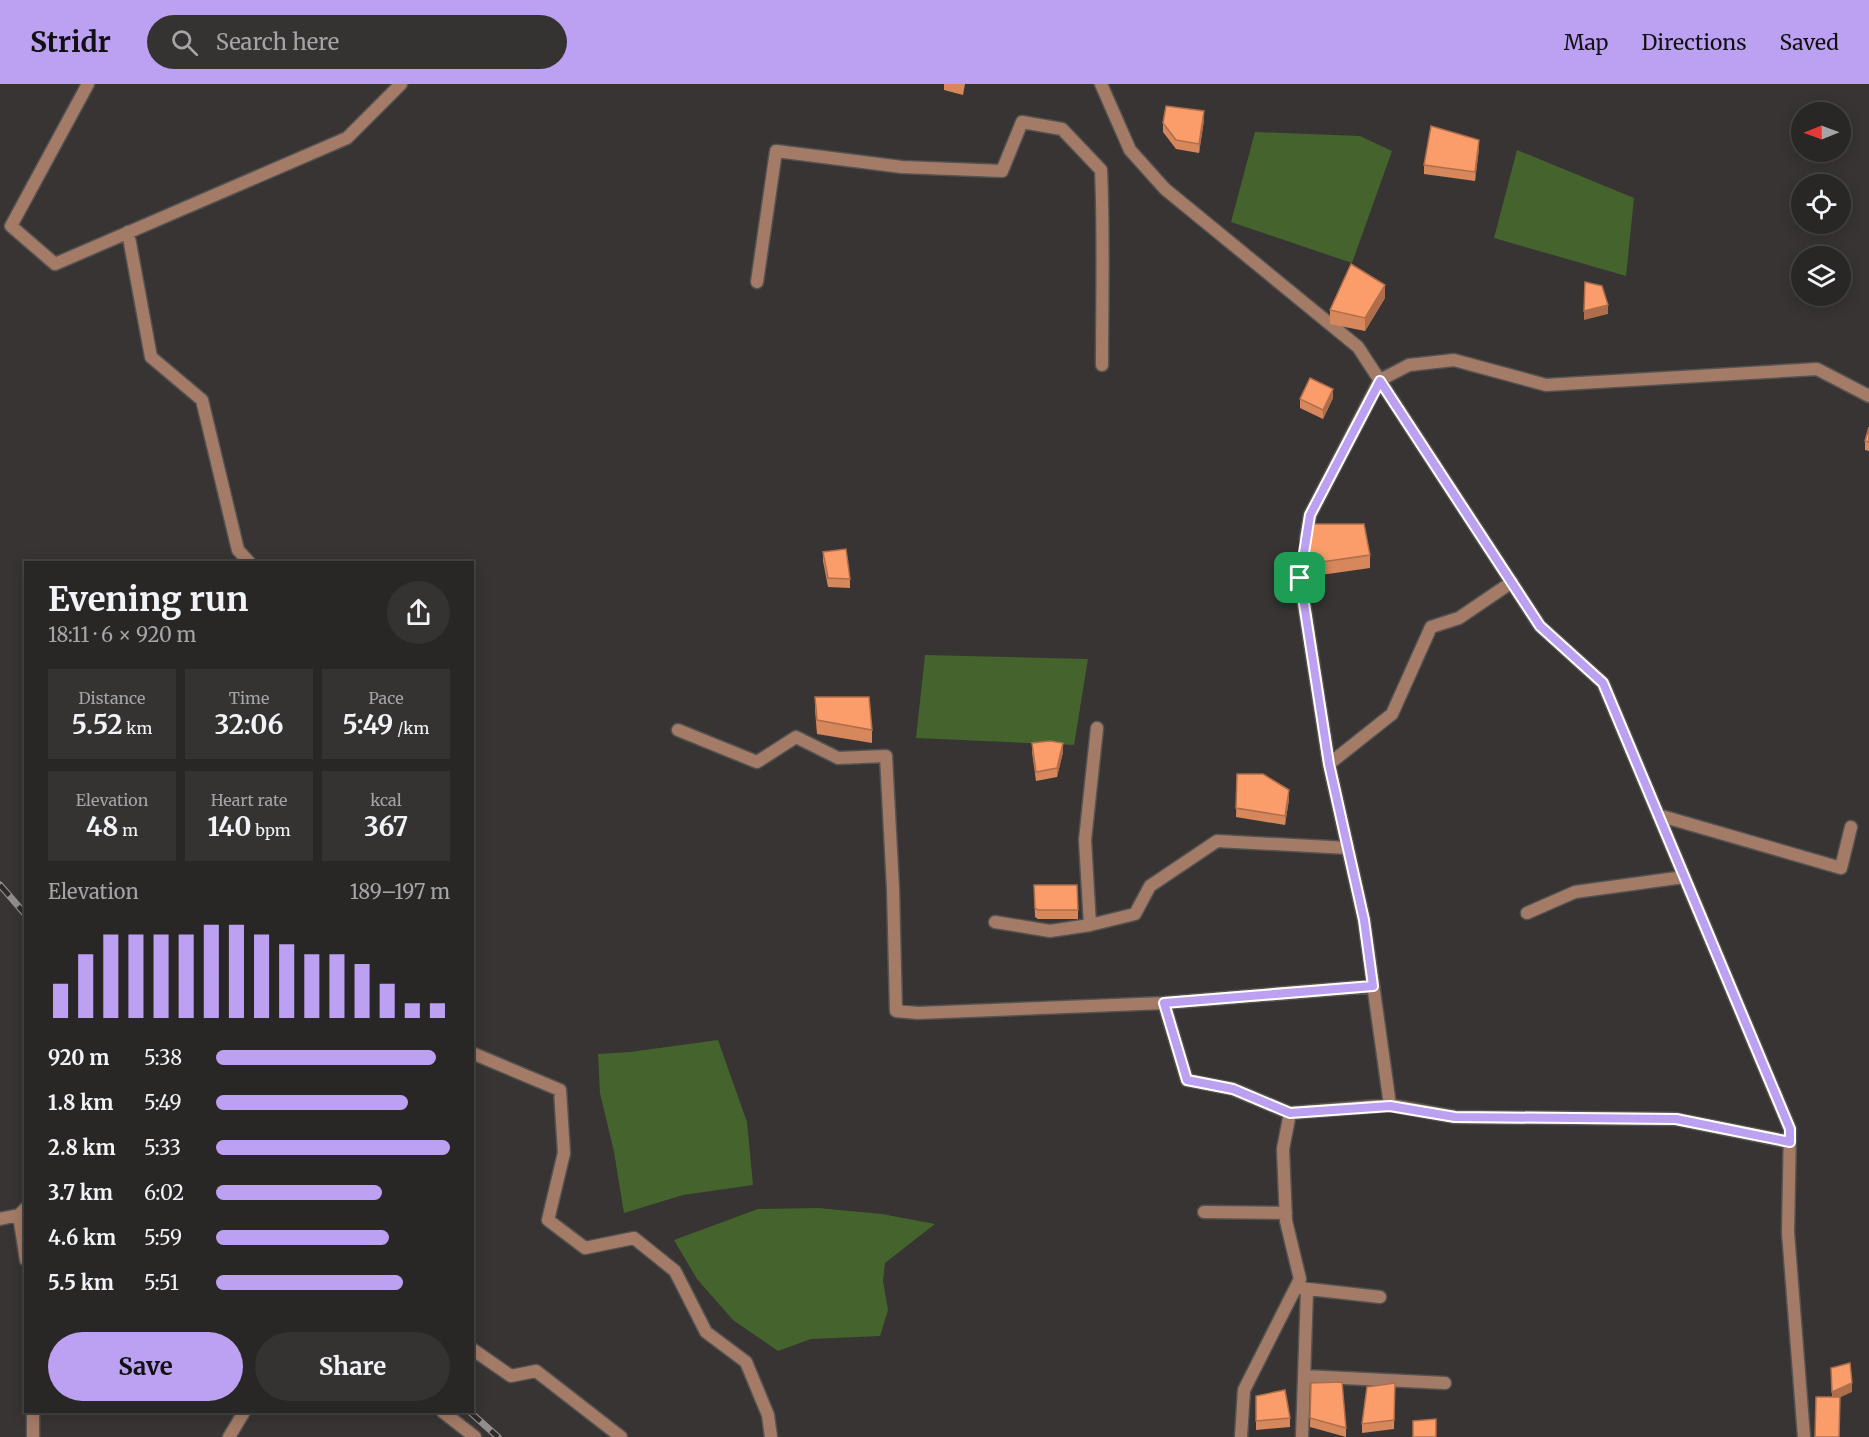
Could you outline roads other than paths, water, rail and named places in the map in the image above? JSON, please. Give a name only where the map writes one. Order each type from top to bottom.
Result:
[{"type":"street","points":[[88,84],[11,226],[55,264],[347,138],[396,85]]},
{"type":"street","points":[[1101,84],[1130,150],[1165,189],[1358,346],[1540,626],[1603,683],[1790,1129],[1788,1232],[1804,1437]]},
{"type":"street","points":[[757,282],[776,151],[902,166],[1002,171],[1022,122],[1062,129],[1101,170],[1104,223],[1102,365]]},
{"type":"street","points":[[128,232],[151,357],[202,400],[238,550],[248,561]]},
{"type":"street","points":[[1390,1106],[1364,920],[1329,764],[1300,578],[1310,515],[1380,381],[1409,364],[1454,360],[1546,385],[1817,369],[1869,396]]},
{"type":"street","points":[[1329,764],[1392,714],[1431,627],[1459,618],[1512,582]]},
{"type":"street","points":[[1090,925],[1085,840],[1097,728]]},
{"type":"street","points":[[678,730],[757,762],[796,736],[838,758],[885,756],[893,888],[896,1011],[918,1013],[1164,1003],[1373,986]]},
{"type":"street","points":[[1658,815],[1841,868],[1851,827]]},
{"type":"street","points":[[995,922],[1050,931],[1090,925],[1135,914],[1150,886],[1217,841],[1348,848]]},
{"type":"street","points":[[1527,913],[1575,892],[1684,878]]},
{"type":"street","points":[[1164,1003],[1187,1080],[1233,1089],[1290,1113],[1390,1106],[1455,1117],[1676,1119],[1790,1142]]},
{"type":"street","points":[[474,1054],[560,1090],[564,1153],[548,1220],[585,1248],[634,1239],[675,1271],[706,1332],[746,1362],[768,1415],[771,1437]]},
{"type":"street","points":[[1290,1113],[1283,1149],[1286,1221],[1301,1289],[1304,1376],[1302,1437]]},
{"type":"street","points":[[0,1219],[22,1212],[24,1236]]},
{"type":"street","points":[[1204,1212],[1286,1212]]},
{"type":"street","points":[[1301,1289],[1380,1297]]},
{"type":"street","points":[[1241,1437],[1244,1390],[1301,1289]]},
{"type":"street","points":[[474,1350],[511,1376],[536,1371],[621,1437]]},
{"type":"street","points":[[1304,1376],[1445,1383]]},
{"type":"street","points":[[33,1413],[33,1437]]},
{"type":"street","points":[[229,1437],[243,1413]]},
{"type":"street","points":[[444,1413],[475,1437]]},
{"type":"railway","points":[[0,885],[24,913]]},
{"type":"railway","points":[[471,1413],[498,1437]]}]
